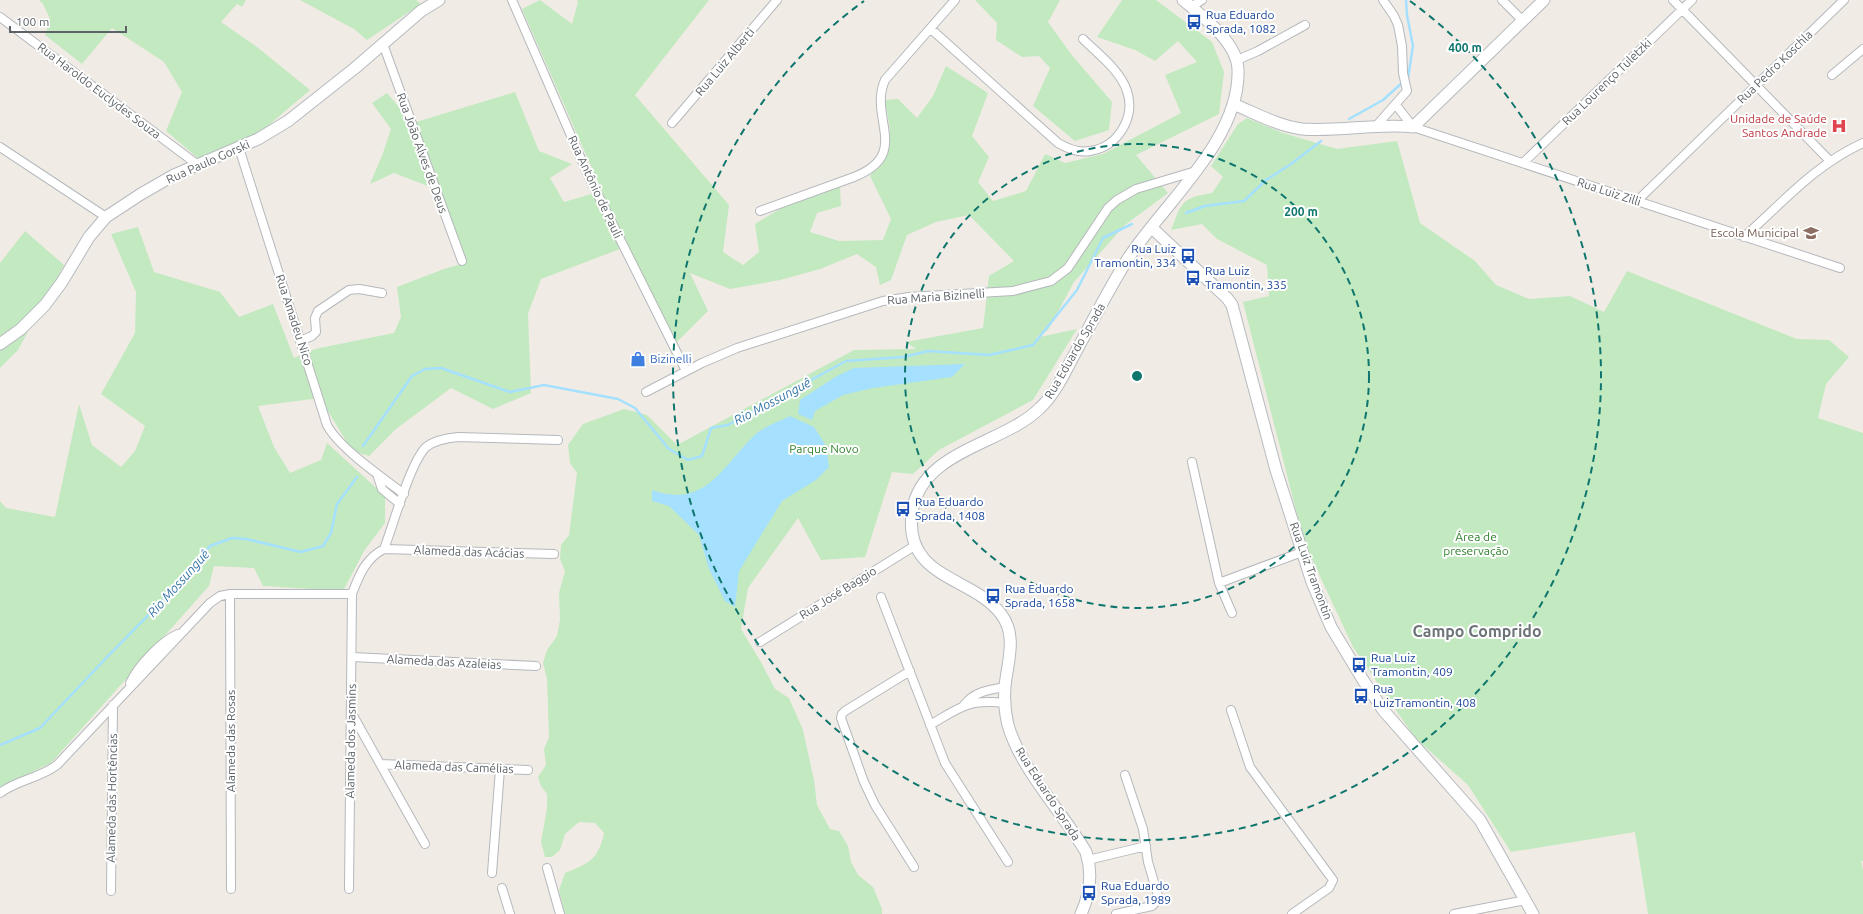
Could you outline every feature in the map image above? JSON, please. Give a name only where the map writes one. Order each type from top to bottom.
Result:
[{"type":"main road","name":"Rua Paulo Gorski","points":[[0,344],[21,329],[45,305],[62,282],[89,237],[106,217],[141,194],[198,165],[258,139],[288,121],[383,44],[421,11],[439,0]]},
{"type":"main road","points":[[1413,127],[1544,0]]},
{"type":"main road","points":[[1187,3],[1220,35],[1237,60]]},
{"type":"main road","name":"Rua Eduardo Sprada","points":[[1081,914],[1088,896],[1090,884],[1089,862],[1076,836],[1017,748],[1008,724],[1005,703],[1005,687],[1010,641],[1008,627],[1001,614],[988,602],[932,566],[916,545],[912,527],[914,503],[922,485],[936,470],[954,457],[1022,421],[1041,407],[1057,386],[1127,260],[1197,171],[1216,141],[1233,104],[1237,85],[1237,60]]},
{"type":"main road","name":"Rua Luiz Zilli","points":[[1233,104],[1281,124],[1302,128],[1377,126],[1413,127]]},
{"type":"main road","name":"Rua Luiz Tramontin","points":[[1152,228],[1227,298],[1232,305],[1274,462],[1302,552],[1322,609],[1363,680],[1392,722],[1480,820],[1534,914]]},
{"type":"street","name":"Rua Antônio de Pauli","points":[[512,0],[589,177],[686,371]]},
{"type":"street","name":"Rua Luiz Alberti","points":[[672,123],[777,0]]},
{"type":"street","points":[[760,211],[854,177],[864,173],[874,166],[880,158],[886,141],[880,100],[881,90],[885,80],[956,0]]},
{"type":"street","points":[[1187,3],[1202,0]]},
{"type":"street","points":[[1377,126],[1406,93],[1402,46],[1398,25],[1394,16],[1383,0]]},
{"type":"street","points":[[1502,0],[1523,21]]},
{"type":"street","points":[[1673,0],[1830,161]]},
{"type":"street","name":"Rua Lourenço Tuletzki","points":[[1523,163],[1692,0]]},
{"type":"street","name":"Rua Pedro Koschla","points":[[1637,201],[1844,0]]},
{"type":"street","name":"Rua Haroldo Euclydes Souza","points":[[0,17],[198,165]]},
{"type":"street","points":[[1237,60],[1258,51],[1305,25]]},
{"type":"street","points":[[931,28],[1058,143],[1073,150],[1090,152],[1111,143],[1119,135],[1126,123],[1129,102],[1127,91],[1117,74],[1083,39]]},
{"type":"street","name":"Rua João Alves de Deus","points":[[383,44],[462,261]]},
{"type":"street","points":[[1832,75],[1863,49]]},
{"type":"street","points":[[1396,105],[1413,127]]},
{"type":"street","name":"Rua Luiz Zilli","points":[[1413,127],[1840,268]]},
{"type":"street","points":[[1744,237],[1810,177],[1830,161],[1863,143]]},
{"type":"street","points":[[0,147],[106,217]]},
{"type":"street","name":"Rua Amadeu Nico","points":[[239,148],[330,431],[377,474],[404,494]]},
{"type":"street","name":"Rua Maria Bizinelli","points":[[646,392],[686,371],[743,346],[883,301],[909,297],[1013,291],[1051,281],[1068,268],[1108,208],[1116,200],[1136,189],[1197,171]]},
{"type":"street","points":[[300,341],[312,336],[316,332],[315,318],[318,311],[350,290],[360,288],[382,293]]},
{"type":"street","points":[[0,793],[14,785],[53,768],[128,689],[135,673],[168,638],[181,633],[215,599],[220,596],[230,594],[352,594],[360,575],[369,560],[384,549],[414,466],[421,453],[428,446],[442,439],[458,437],[558,440]]},
{"type":"street","points":[[1192,462],[1219,583],[1232,613]]},
{"type":"street","name":"Rua Amadeu Nico","points":[[377,474],[382,489],[400,504]]},
{"type":"street","name":"Rua José Baggio","points":[[760,642],[916,545]]},
{"type":"street","name":"Alameda das Acácias","points":[[384,549],[554,554]]},
{"type":"street","points":[[1219,583],[1302,552]]},
{"type":"street","name":"Alameda das Rosas","points":[[230,594],[231,889]]},
{"type":"street","name":"Alameda dos Jasmins","points":[[349,889],[352,594]]},
{"type":"street","points":[[881,597],[930,725],[950,772],[1008,862]]},
{"type":"street","name":"Alameda das Azaleias","points":[[352,657],[536,666]]},
{"type":"street","points":[[910,671],[845,711],[842,714],[842,718],[864,782],[875,806],[914,867]]},
{"type":"street","points":[[964,705],[968,699],[978,692],[1005,687]]},
{"type":"street","points":[[930,725],[964,705],[984,701],[1005,703]]},
{"type":"street","name":"Alameda das Hortências","points":[[111,891],[113,705]]},
{"type":"street","points":[[1231,710],[1250,767],[1333,880],[1329,888],[1292,914]]},
{"type":"street","points":[[351,712],[425,844]]},
{"type":"street","name":"Alameda das Camélias","points":[[381,764],[528,770]]},
{"type":"street","points":[[492,874],[500,769]]},
{"type":"street","points":[[1116,914],[1152,906],[1159,899],[1143,828],[1125,775]]},
{"type":"street","points":[[1089,862],[1114,853],[1118,854],[1146,846]]},
{"type":"street","points":[[547,868],[560,914]]},
{"type":"street","points":[[502,888],[510,914]]},
{"type":"street","points":[[1454,914],[1526,900]]},
{"type":"green space","points":[[39,0],[246,0],[242,7],[237,4],[221,22],[257,47],[310,90],[257,135],[199,159],[166,131],[182,92],[164,62],[112,28],[82,64],[45,35],[50,19],[43,4]]},
{"type":"green space","points":[[300,0],[416,0],[421,4],[367,40],[354,29]]},
{"type":"green space","name":"Parque Novo","points":[[540,0],[572,24],[578,2],[577,0],[709,0],[635,95],[729,205],[723,252],[743,265],[759,252],[755,224],[788,204],[840,187],[841,206],[817,213],[810,232],[839,241],[883,240],[891,219],[870,176],[885,157],[890,141],[885,100],[898,99],[917,118],[933,96],[946,66],[988,93],[972,136],[989,157],[978,182],[993,201],[1026,191],[1045,154],[1065,163],[1103,154],[1181,113],[1165,75],[1197,62],[1178,41],[1155,61],[1135,50],[1097,37],[1122,0],[1156,0],[1212,42],[1224,72],[1219,114],[1136,155],[1168,193],[1125,225],[1074,282],[1048,330],[1035,338],[1077,329],[1033,400],[939,450],[913,474],[892,472],[865,557],[821,560],[798,518],[748,588],[741,629],[775,689],[789,698],[803,730],[814,780],[817,805],[830,829],[839,831],[848,846],[851,862],[858,875],[873,887],[882,909],[882,914],[565,914],[559,890],[565,873],[580,867],[596,855],[604,833],[595,823],[579,822],[565,834],[560,850],[552,857],[545,857],[541,842],[547,808],[547,794],[541,786],[538,777],[546,765],[544,749],[549,737],[547,679],[543,663],[547,650],[557,636],[560,620],[559,593],[565,571],[560,559],[561,545],[569,535],[577,473],[570,463],[568,445],[583,424],[624,409],[647,415],[677,445],[854,350],[916,349],[906,342],[983,328],[989,276],[1014,261],[969,215],[936,222],[907,235],[891,280],[880,285],[876,267],[857,254],[820,269],[780,280],[730,289],[690,273],[708,311],[677,342],[628,246],[541,279],[528,314],[531,393],[493,409],[451,388],[396,429],[369,456],[352,451],[320,398],[258,406],[274,447],[290,473],[321,460],[327,443],[385,496],[385,523],[364,551],[343,591],[263,586],[254,568],[214,566],[209,586],[51,763],[0,787],[0,501],[6,508],[55,517],[79,404],[92,445],[121,467],[135,451],[145,426],[101,394],[135,333],[136,292],[111,234],[138,227],[154,272],[220,292],[239,317],[273,304],[294,358],[315,349],[394,333],[401,317],[397,287],[444,269],[465,263],[441,191],[394,173],[370,184],[391,129],[372,103],[387,93],[413,123],[515,92],[539,151],[572,164],[550,178],[564,202],[602,191],[522,9]]},
{"type":"green space","points":[[975,0],[1060,0],[1048,22],[1071,54],[1112,102],[1109,130],[1075,141],[1033,106],[1050,68],[1039,56],[1022,57],[996,40],[997,23]]},
{"type":"green space","name":"Área de preservação","points":[[1247,118],[1283,133],[1337,149],[1397,141],[1420,223],[1475,261],[1496,285],[1529,299],[1570,296],[1604,312],[1627,271],[1797,339],[1829,340],[1849,357],[1826,384],[1818,418],[1863,433],[1863,861],[1861,861],[1863,870],[1863,914],[1648,914],[1635,832],[1511,852],[1468,785],[1415,738],[1353,647],[1304,542],[1243,302],[1269,296],[1267,265],[1217,239],[1202,224],[1171,230],[1184,203],[1194,197],[1212,193],[1223,177],[1211,166],[1238,124]]},
{"type":"green space","points":[[25,231],[64,265],[18,350],[0,368],[0,263]]},
{"type":"water","points":[[965,364],[952,377],[873,388],[843,395],[815,411],[812,420],[798,414],[800,400],[837,376],[854,368]]},
{"type":"water","points":[[790,416],[814,427],[826,446],[829,467],[816,480],[782,501],[739,571],[735,607],[725,601],[709,569],[699,535],[669,506],[652,501],[652,490],[671,495],[687,494],[700,489],[712,481],[757,433]]},
{"type":"waterway","name":"Rio Mossunguê","points":[[1406,0],[1407,15],[1413,46],[1407,79]]},
{"type":"waterway","name":"Rio Mossunguê","points":[[1349,119],[1383,100],[1403,82]]},
{"type":"waterway","name":"Rio Mossunguê","points":[[1186,213],[1205,206],[1244,201],[1266,180],[1291,164],[1321,141]]},
{"type":"waterway","name":"Rio Mossunguê","points":[[363,446],[412,376],[425,369],[441,368],[510,392],[544,385],[618,399],[635,408],[669,449],[688,460],[702,456],[711,428],[728,425],[846,361],[904,357],[928,351],[989,355],[1033,345],[1077,290],[1103,238],[1132,224]]},
{"type":"waterway","name":"Rio Mossunguê","points":[[0,745],[40,728],[187,576],[210,546],[232,538],[246,539],[301,552],[323,546],[331,533],[337,504],[357,477]]},
{"type":"place","name":"Rua Eduardo Sprada, 1082","points":[[1194,22]]},
{"type":"place","name":"Unidade de Saúde Santos Andrade","points":[[1839,126]]},
{"type":"place","name":"Escola Municipal","points":[[1811,233]]},
{"type":"place","name":"Rua Luiz Tramontin, 334","points":[[1188,256]]},
{"type":"place","name":"Rua Luiz Tramontin, 335","points":[[1193,278]]},
{"type":"place","name":"Bizinelli","points":[[638,359]]},
{"type":"place","name":"Rua Eduardo Sprada, 1408","points":[[903,509]]},
{"type":"place","name":"Rua Eduardo Sprada, 1658","points":[[993,596]]},
{"type":"place","name":"Rua Luiz Tramontin, 409","points":[[1359,665]]},
{"type":"place","name":"Rua LuizTramontin, 408","points":[[1361,696]]},
{"type":"place","name":"Rua Eduardo Sprada, 1989","points":[[1089,893]]},
{"type":"district","name":"Campo Comprido","points":[[1477,631]]}]
